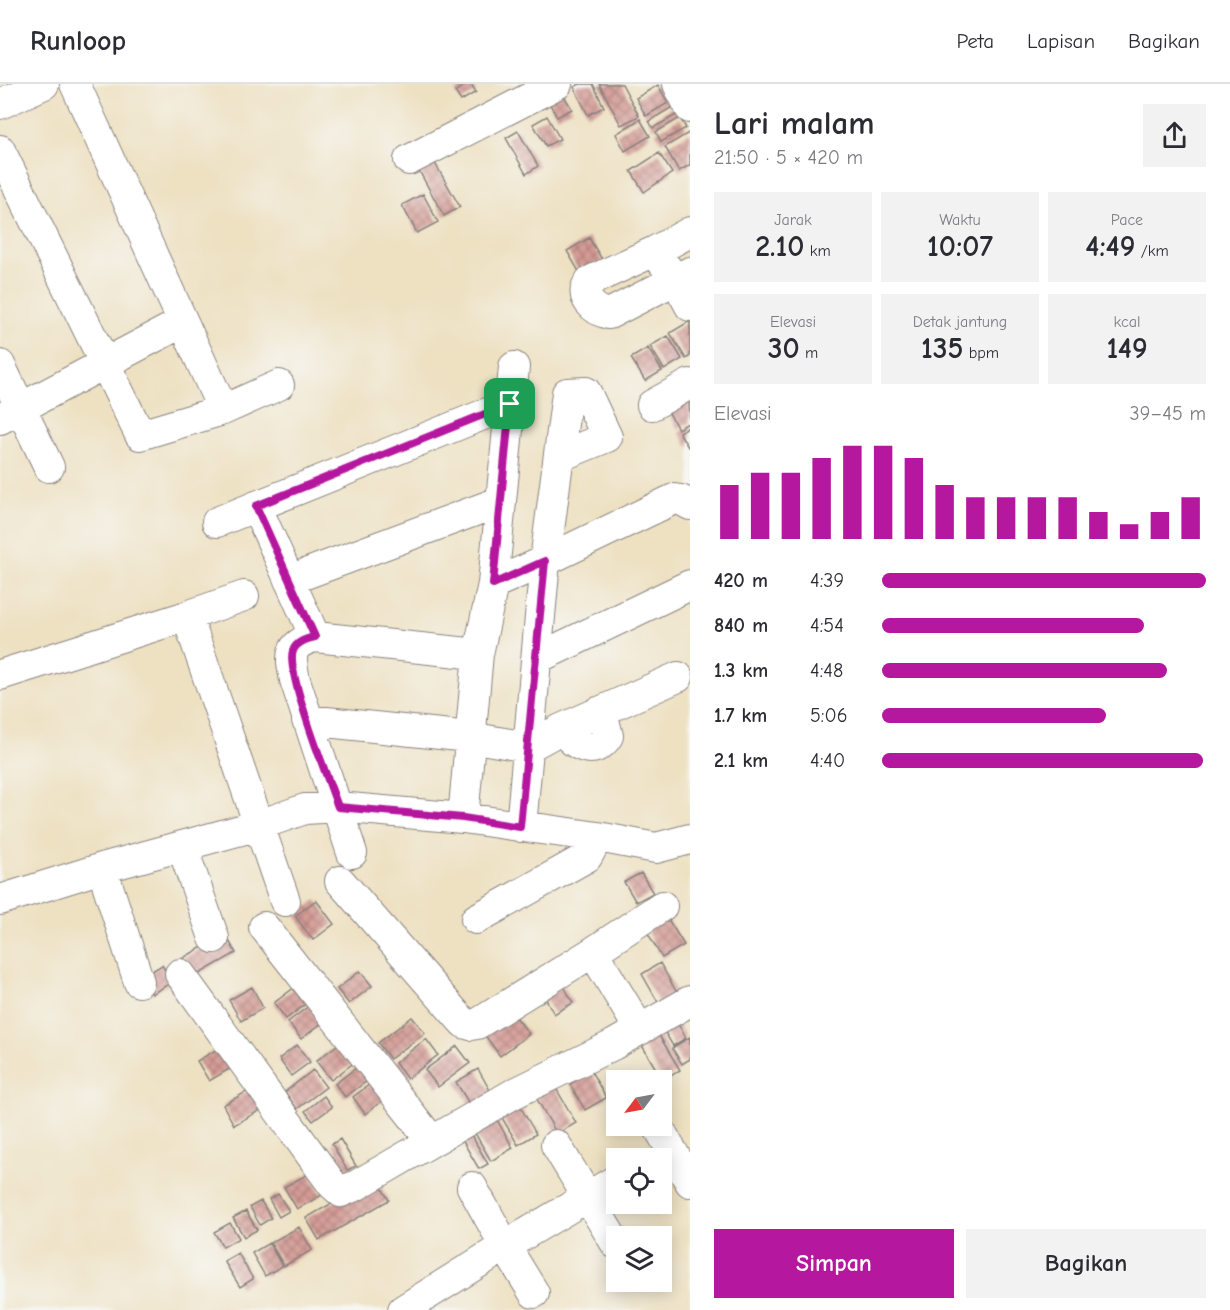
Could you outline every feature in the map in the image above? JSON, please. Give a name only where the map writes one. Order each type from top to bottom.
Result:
[{"type":"street","points":[[0,104],[44,84]]},
{"type":"street","points":[[75,84],[223,410]]},
{"type":"street","points":[[409,160],[557,84]]},
{"type":"street","points":[[678,84],[690,108]]},
{"type":"street","points":[[0,150],[140,435],[223,410],[279,385]]},
{"type":"street","points":[[683,276],[609,314],[598,312],[590,305],[586,297],[586,285],[590,281],[690,232]]},
{"type":"street","points":[[655,251],[683,276],[690,306]]},
{"type":"street","points":[[10,414],[183,322]]},
{"type":"street","points":[[0,365],[10,414],[49,467]]},
{"type":"street","points":[[463,818],[478,654],[493,584],[514,367]]},
{"type":"street","points":[[652,405],[688,390]]},
{"type":"street","points":[[520,827],[545,561],[567,393],[586,392],[607,436],[563,455]]},
{"type":"street","points":[[217,522],[510,404]]},
{"type":"street","points":[[493,584],[674,499],[690,505]]},
{"type":"street","points":[[289,580],[500,502]]},
{"type":"street","points":[[256,506],[315,637]]},
{"type":"street","points":[[536,658],[690,585]]},
{"type":"street","points":[[0,675],[244,596]]},
{"type":"street","points":[[187,616],[285,901]]},
{"type":"street","points":[[352,853],[307,720],[291,663],[292,652],[297,644],[315,637],[478,654]]},
{"type":"street","points":[[307,720],[469,737],[528,747],[561,729],[576,744],[583,747],[598,746],[608,736],[605,724],[598,712],[678,677]]},
{"type":"street","points":[[0,900],[102,868],[259,825],[306,809],[338,807],[463,818],[598,837],[657,848],[690,838]]},
{"type":"street","points":[[476,919],[587,857],[598,837]]},
{"type":"street","points":[[182,846],[213,938]]},
{"type":"street","points":[[102,868],[139,982]]},
{"type":"street","points":[[340,881],[464,1023],[471,1025],[477,1024],[662,906]]},
{"type":"street","points":[[264,927],[432,1141]]},
{"type":"street","points":[[592,952],[640,1030]]},
{"type":"street","points":[[180,974],[337,1190],[341,1192],[357,1185],[513,1094],[640,1030],[690,1000]]},
{"type":"street","points":[[668,1142],[690,1182]]},
{"type":"street","points":[[556,1146],[606,1227]]},
{"type":"street","points":[[403,1310],[606,1186]]},
{"type":"street","points":[[472,1187],[534,1293]]},
{"type":"building","points":[[471,84],[476,92],[461,101],[455,92]]},
{"type":"building","points":[[580,84],[593,84],[604,107],[588,115],[574,87]]},
{"type":"building","points":[[599,84],[622,84],[639,116],[621,125]]},
{"type":"building","points":[[658,85],[668,103],[646,116],[636,98]]},
{"type":"building","points":[[561,91],[572,109],[557,117],[547,99]]},
{"type":"building","points":[[674,106],[678,114],[653,128],[649,121]]},
{"type":"building","points":[[547,116],[560,139],[546,146],[533,124]]},
{"type":"building","points":[[680,118],[686,128],[661,142],[656,132]]},
{"type":"building","points":[[640,119],[650,136],[625,151],[616,134]]},
{"type":"building","points":[[518,131],[538,166],[526,174],[506,138]]},
{"type":"building","points":[[690,132],[690,165],[679,171],[665,147]]},
{"type":"building","points":[[659,153],[672,173],[644,192],[631,171]]},
{"type":"building","points":[[432,158],[460,207],[444,216],[417,167]]},
{"type":"building","points":[[423,194],[438,222],[417,233],[402,205]]},
{"type":"building","points":[[589,238],[603,261],[581,275],[567,251]]},
{"type":"building","points":[[690,321],[690,356],[686,359],[670,333]]},
{"type":"building","points":[[668,336],[682,359],[664,370],[650,346]]},
{"type":"building","points":[[648,348],[662,371],[645,381],[631,358]]},
{"type":"building","points":[[689,401],[690,422],[678,429],[669,413]]},
{"type":"building","points":[[690,426],[690,446],[688,447],[679,432]]},
{"type":"building","points":[[641,873],[653,893],[636,902],[624,882]]},
{"type":"building","points":[[316,900],[334,924],[313,940],[295,916]]},
{"type":"building","points":[[666,916],[684,945],[662,958],[645,928]]},
{"type":"building","points":[[225,934],[236,953],[194,977],[183,958]]},
{"type":"building","points":[[660,963],[677,993],[659,1004],[642,974]]},
{"type":"building","points":[[162,965],[172,982],[152,994],[142,977]]},
{"type":"building","points":[[360,971],[372,986],[349,1004],[337,989]]},
{"type":"building","points":[[299,984],[311,1000],[286,1019],[274,1003]]},
{"type":"building","points":[[564,986],[573,1003],[554,1014],[545,997]]},
{"type":"building","points":[[252,987],[263,1008],[241,1021],[229,1000]]},
{"type":"building","points":[[318,999],[331,1016],[301,1039],[288,1022]]},
{"type":"building","points":[[513,1013],[529,1034],[500,1056],[484,1034]]},
{"type":"building","points":[[412,1017],[425,1033],[390,1059],[378,1043]]},
{"type":"building","points":[[674,1017],[686,1038],[673,1046],[660,1024]]},
{"type":"building","points":[[657,1032],[680,1070],[672,1075],[672,1070],[657,1070],[640,1042]]},
{"type":"building","points":[[690,1037],[690,1059],[682,1064],[672,1048]]},
{"type":"building","points":[[426,1039],[438,1055],[407,1079],[395,1063]]},
{"type":"building","points":[[341,1042],[356,1061],[331,1080],[316,1061]]},
{"type":"building","points":[[224,1045],[236,1065],[209,1081],[197,1061]]},
{"type":"building","points":[[297,1045],[310,1062],[291,1076],[279,1059]]},
{"type":"building","points":[[457,1046],[470,1063],[438,1087],[425,1070]]},
{"type":"building","points":[[361,1064],[371,1078],[345,1097],[335,1084]]},
{"type":"building","points":[[478,1069],[492,1094],[471,1107],[456,1082]]},
{"type":"building","points":[[313,1070],[326,1087],[297,1109],[285,1092]]},
{"type":"building","points":[[591,1071],[606,1098],[585,1110],[570,1084]]},
{"type":"building","points":[[374,1081],[387,1097],[365,1114],[353,1097]]},
{"type":"building","points":[[553,1083],[576,1123],[557,1134],[534,1094]]},
{"type":"building","points":[[255,1087],[266,1107],[234,1125],[223,1105]]},
{"type":"building","points":[[324,1096],[332,1107],[313,1121],[305,1111]]},
{"type":"building","points":[[517,1101],[536,1134],[518,1145],[498,1111]]},
{"type":"building","points":[[493,1113],[513,1148],[491,1161],[471,1126]]},
{"type":"building","points":[[467,1128],[488,1164],[479,1169],[458,1133]]},
{"type":"building","points":[[340,1139],[356,1166],[347,1170],[332,1144]]},
{"type":"building","points":[[310,1173],[322,1195],[297,1209],[284,1187]]},
{"type":"building","points":[[376,1178],[389,1200],[319,1240],[306,1218]]},
{"type":"building","points":[[278,1194],[289,1211],[279,1217],[269,1199]]},
{"type":"building","points":[[261,1201],[271,1218],[260,1225],[250,1207]]},
{"type":"building","points":[[246,1211],[257,1230],[244,1237],[233,1218]]},
{"type":"building","points":[[230,1223],[239,1238],[223,1247],[214,1232]]},
{"type":"building","points":[[299,1227],[312,1250],[284,1266],[270,1243]]},
{"type":"building","points":[[269,1243],[282,1266],[265,1276],[252,1253]]},
{"type":"building","points":[[238,1253],[253,1279],[240,1287],[224,1261]]},
{"type":"route","points":[[510,404],[493,584],[545,561],[520,827],[463,818],[338,807],[307,720],[291,663],[292,652],[297,644],[315,637],[256,506],[510,404]]}]
